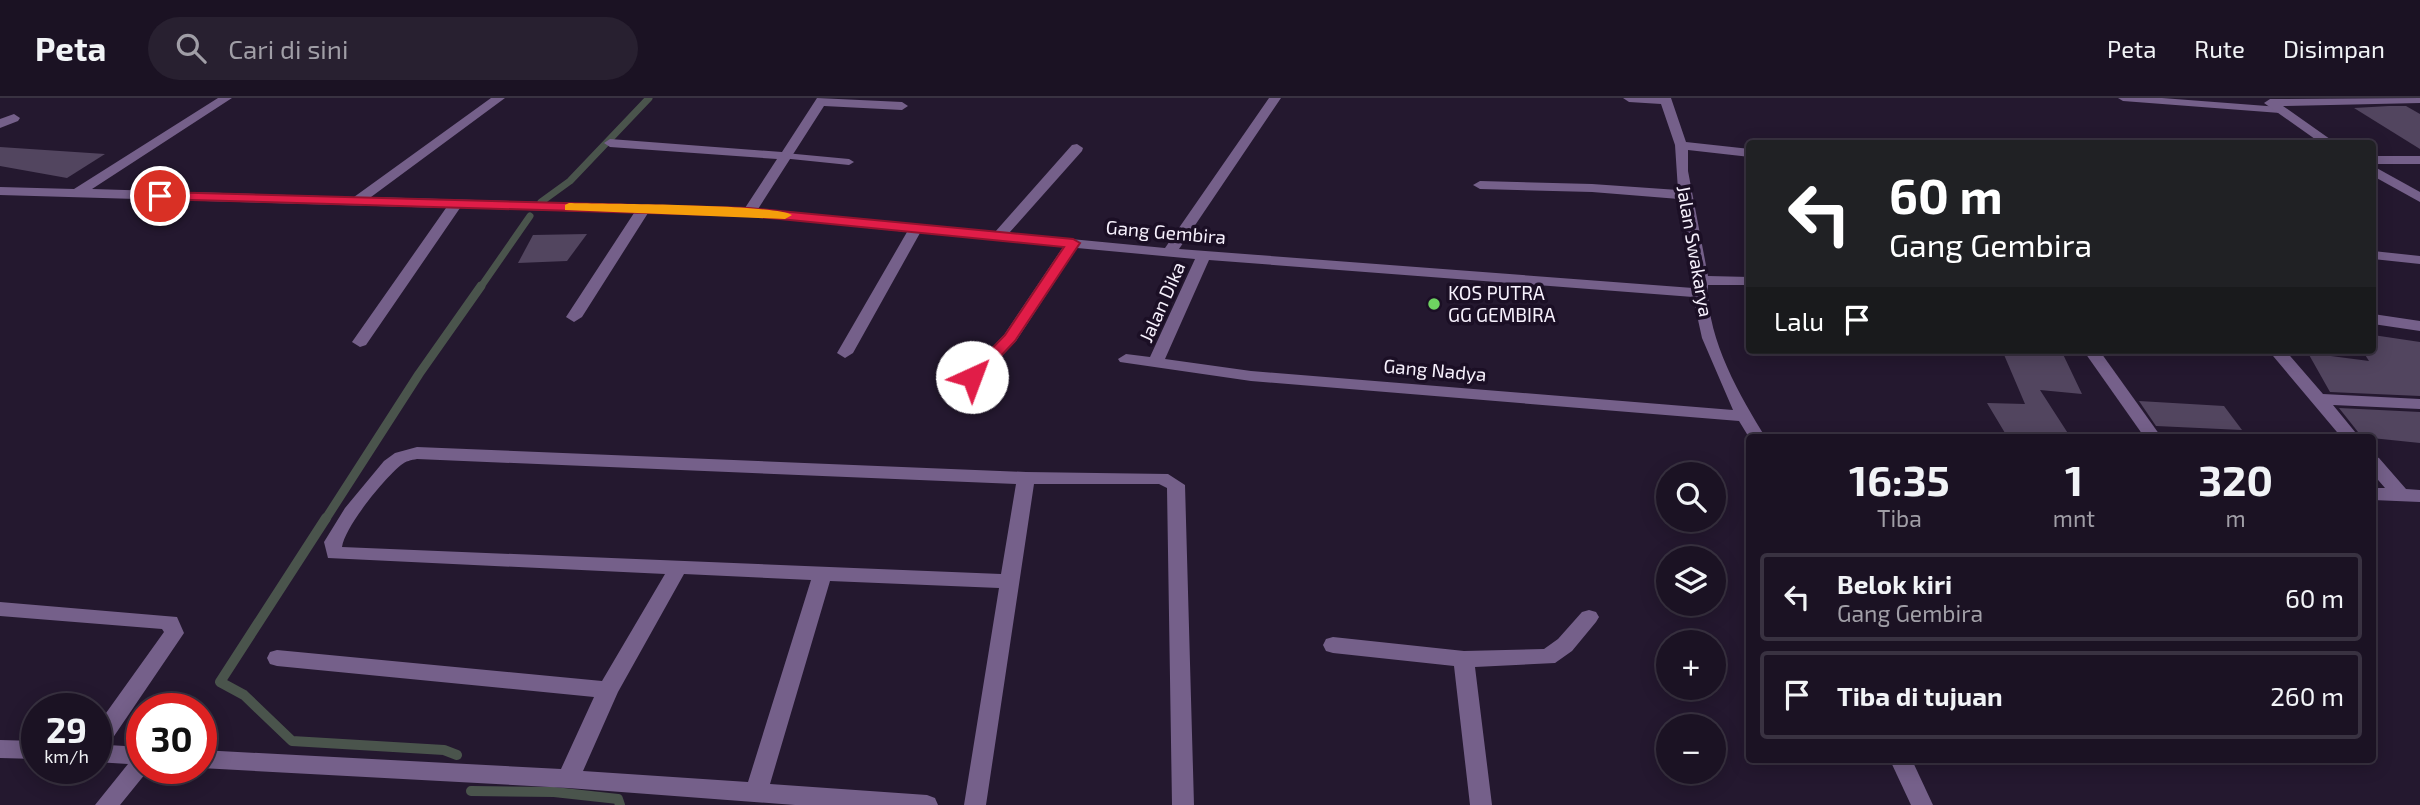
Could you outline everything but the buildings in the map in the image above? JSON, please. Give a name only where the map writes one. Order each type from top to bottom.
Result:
[{"type":"street","points":[[77,194],[226,98]]},
{"type":"street","points":[[356,202],[499,98]]},
{"type":"street","points":[[1169,253],[1275,98]]},
{"type":"street","points":[[1629,98],[1665,99]]},
{"type":"street","name":"Jalan Swakarya","points":[[1665,99],[1681,145],[1700,287],[1719,364],[1742,416],[1755,434]]},
{"type":"street","points":[[2271,104],[2420,99]]},
{"type":"street","points":[[749,212],[822,100],[902,106]]},
{"type":"street","points":[[2271,104],[2325,140]]},
{"type":"street","points":[[0,124],[14,118]]},
{"type":"street","points":[[610,143],[785,156]]},
{"type":"street","points":[[1681,145],[1746,153]]},
{"type":"street","points":[[998,237],[1077,148]]},
{"type":"street","points":[[2376,160],[2420,160]]},
{"type":"street","points":[[2376,172],[2420,198]]},
{"type":"street","points":[[2376,182],[2398,184]]},
{"type":"street","points":[[1480,185],[1592,188],[1686,195]]},
{"type":"street","name":"Gang Gembira","points":[[0,191],[749,212],[1169,253],[1700,287],[1746,281]]},
{"type":"street","points":[[360,342],[455,205]]},
{"type":"street","points":[[574,317],[644,209]]},
{"type":"street","points":[[845,353],[916,228]]},
{"type":"street","points":[[972,377],[1010,338],[1073,243]]},
{"type":"street","name":"Jalan Dika","points":[[1155,364],[1204,255]]},
{"type":"street","points":[[2376,255],[2420,260]]},
{"type":"street","points":[[2376,319],[2420,326]]},
{"type":"street","points":[[2094,354],[2151,434]]},
{"type":"street","points":[[2279,354],[2349,434]]},
{"type":"street","name":"Gang Nadya","points":[[1126,359],[1265,377],[1742,416]]},
{"type":"street","points":[[2318,399],[2420,404]]},
{"type":"street","points":[[1010,581],[335,553],[333,540],[355,508],[396,460],[417,453],[1026,478],[1161,478],[1175,485],[1183,805]]},
{"type":"street","points":[[2376,465],[2411,496]]},
{"type":"street","points":[[975,805],[1026,478]]},
{"type":"street","points":[[2376,494],[2411,496]]},
{"type":"street","points":[[568,779],[608,690],[678,568]]},
{"type":"street","points":[[756,793],[823,573]]},
{"type":"street","points":[[0,609],[170,622],[174,633],[112,722]]},
{"type":"street","points":[[1333,645],[1464,659],[1548,657],[1566,645],[1589,617]]},
{"type":"street","points":[[277,657],[608,690]]},
{"type":"street","points":[[1464,659],[1481,805]]},
{"type":"street","points":[[0,749],[21,750]]},
{"type":"street","points":[[217,760],[568,779],[927,805]]},
{"type":"street","points":[[1902,763],[1922,805]]},
{"type":"street","points":[[106,805],[126,782]]},
{"type":"lane","points":[[2123,98],[2271,104]]},
{"type":"lane","points":[[785,156],[849,162]]},
{"type":"waterway","points":[[541,202],[570,181],[649,98]]},
{"type":"waterway","points":[[480,288],[530,216]]},
{"type":"waterway","points":[[325,520],[419,374],[481,286]]},
{"type":"waterway","points":[[326,518],[220,682],[244,695],[292,741],[444,750],[457,755]]},
{"type":"waterway","points":[[471,791],[554,792],[618,799],[620,805]]},
{"type":"slow traffic","points":[[569,207],[785,215]]},
{"type":"place","name":"KOS PUTRA GG GEMBIRA","points":[[1434,304]]},
{"type":"route","points":[[160,196],[749,212],[1073,243],[1010,338],[972,377]]}]
